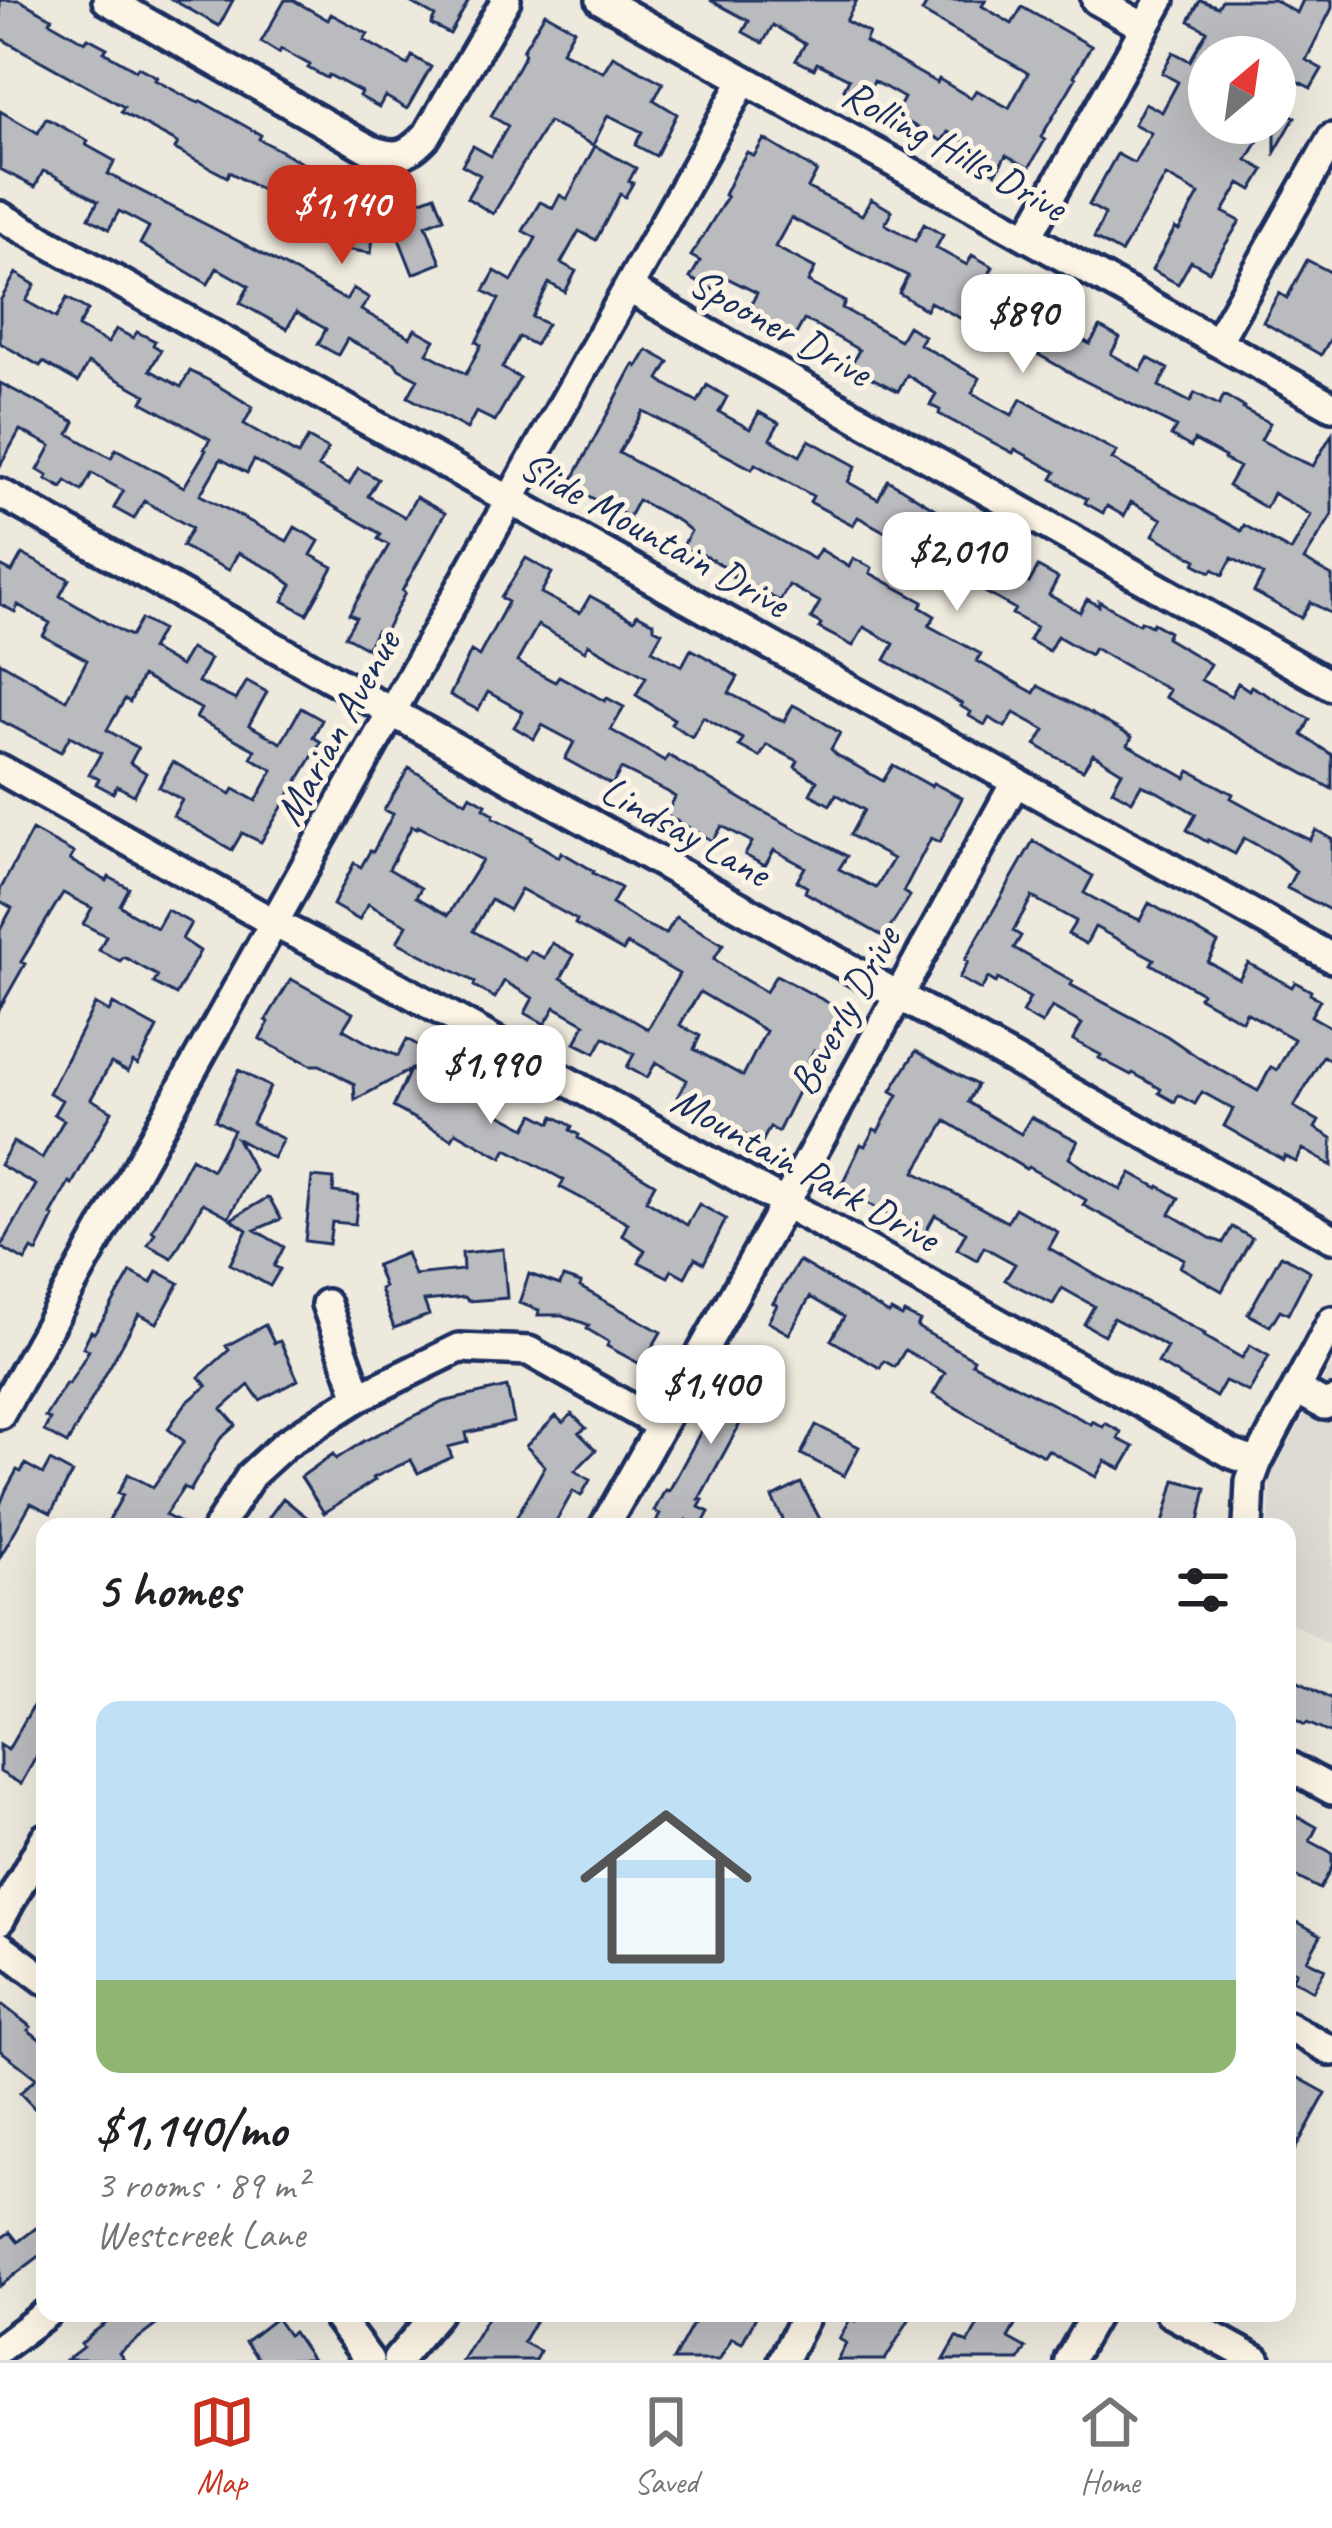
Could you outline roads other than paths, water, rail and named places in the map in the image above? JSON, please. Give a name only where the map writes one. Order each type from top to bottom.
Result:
[{"type":"street","points":[[107,0],[369,149],[396,156],[412,152],[428,135],[506,0]]},
{"type":"street","name":"Rolling Hills Drive","points":[[602,0],[1332,406]]},
{"type":"street","points":[[1096,0],[1144,28]]},
{"type":"street","points":[[1028,236],[1160,0]]},
{"type":"street","name":"Marian Avenue","points":[[0,1414],[744,80]]},
{"type":"street","points":[[1217,342],[1332,138]]},
{"type":"street","name":"Slide Mountain Drive","points":[[0,216],[1332,958]]},
{"type":"street","name":"Spooner Drive","points":[[628,288],[1332,686]]},
{"type":"street","name":"Lindsay Lane","points":[[0,493],[1332,1238]]},
{"type":"street","name":"Mountain Park Drive","points":[[4,780],[397,986],[1232,1454],[1257,1462]]},
{"type":"street","name":"Beverly Drive","points":[[609,1518],[1015,784]]},
{"type":"street","points":[[326,1304],[359,1397]]},
{"type":"street","points":[[1248,1518],[1250,1482],[1257,1462],[1332,1321]]},
{"type":"street","points":[[224,1518],[251,1475],[285,1444],[359,1397],[459,1348],[530,1352],[660,1425]]},
{"type":"street","points":[[1296,1389],[1324,1405],[1332,1402]]},
{"type":"street","points":[[1296,1770],[1332,1790]]},
{"type":"street","points":[[0,1919],[36,1854]]},
{"type":"street","points":[[0,1946],[36,1973]]},
{"type":"street","points":[[1296,2031],[1332,2051]]},
{"type":"street","points":[[0,2348],[36,2321]]},
{"type":"street","points":[[341,2322],[369,2360]]},
{"type":"street","points":[[397,2360],[429,2322]]},
{"type":"street","points":[[783,2360],[802,2322]]},
{"type":"street","points":[[1069,2360],[1091,2322]]},
{"type":"street","points":[[1186,2322],[1256,2360]]}]
